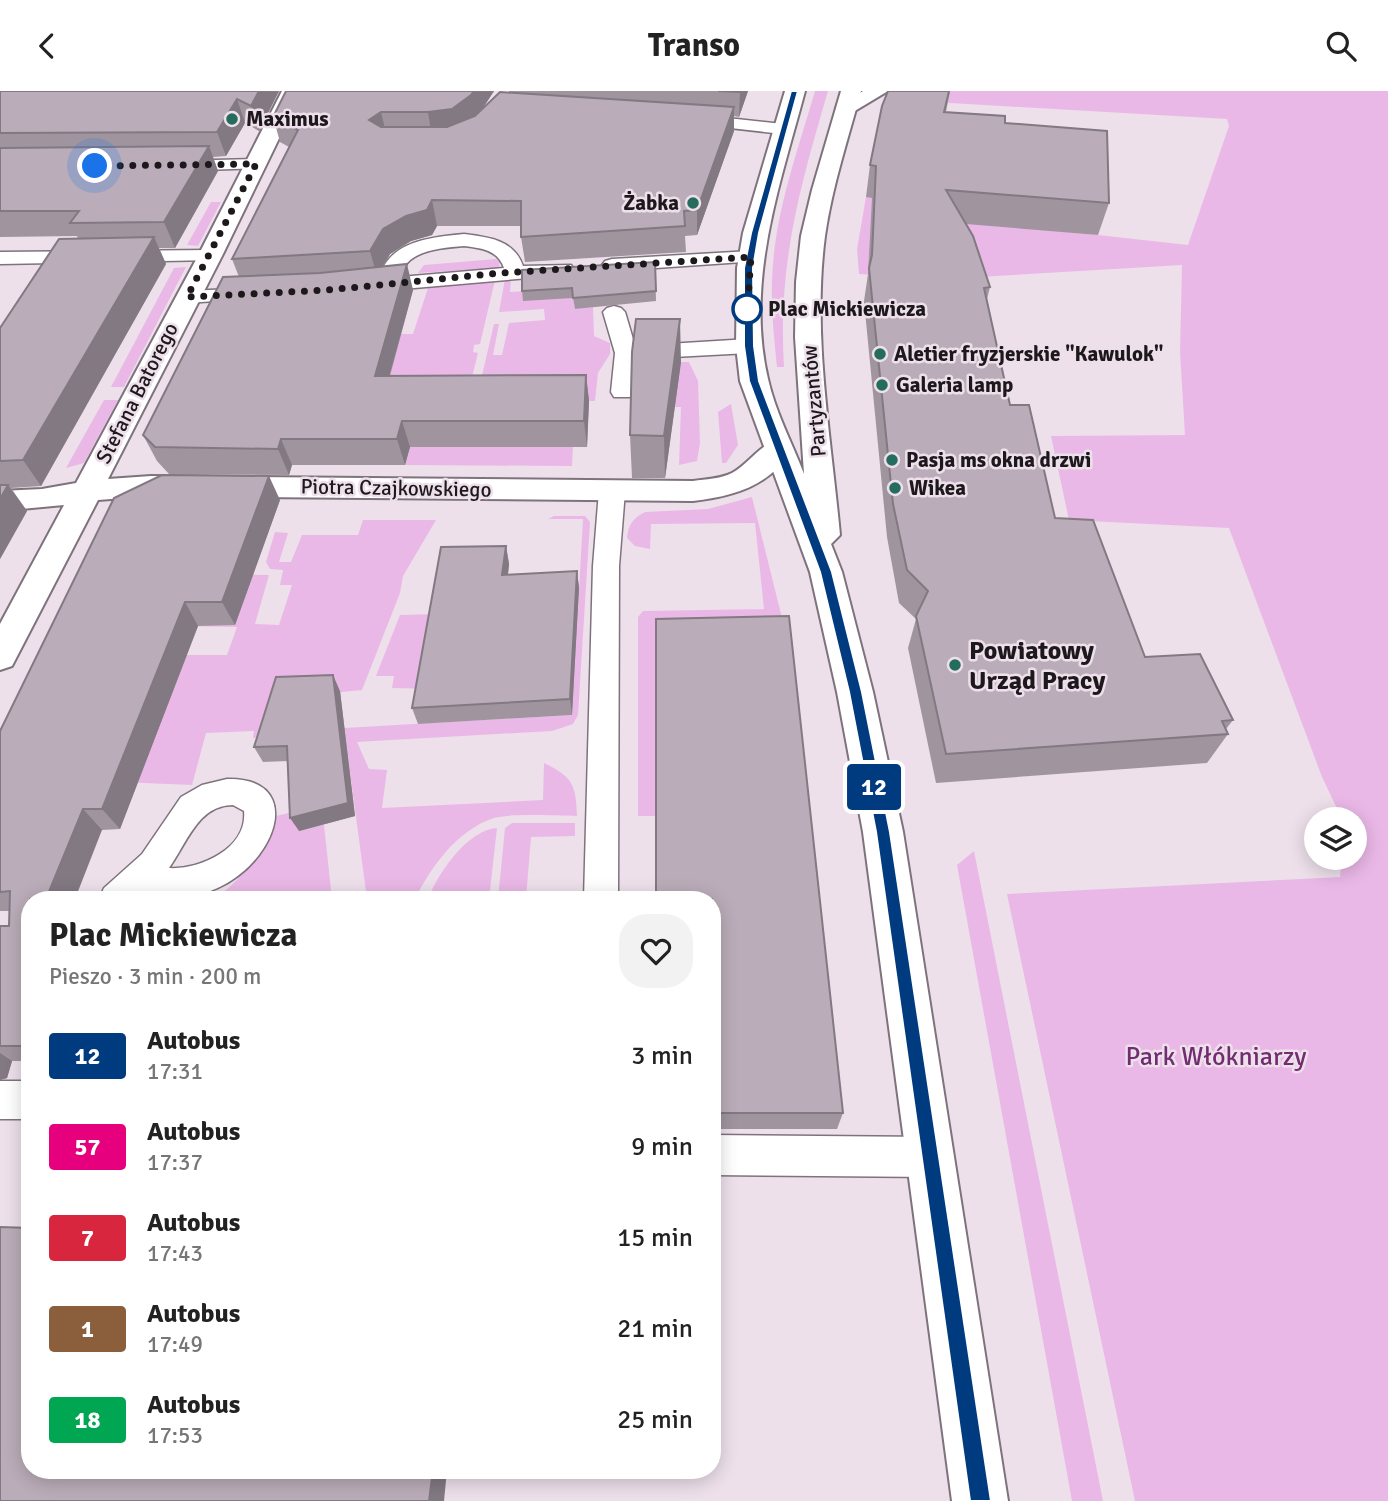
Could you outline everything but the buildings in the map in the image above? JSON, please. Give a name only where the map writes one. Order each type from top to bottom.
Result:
[{"type":"main road","name":"Stefana Batorego","points":[[0,657],[210,256],[292,91]]},
{"type":"main road","name":"Partyzantów","points":[[826,572],[808,337],[813,236],[823,190],[849,100],[878,91]]},
{"type":"main road","name":"Partyzantów","points":[[791,94],[761,206],[751,257],[747,303],[749,346],[754,381],[826,572],[855,692],[883,832],[981,1501]]},
{"type":"main road","name":"Piotra Czajkowskiego","points":[[0,501],[42,499],[86,491],[151,486],[692,491],[734,484],[754,476],[778,449]]},
{"type":"lane","points":[[673,118],[783,129]]},
{"type":"lane","points":[[159,166],[256,164]]},
{"type":"lane","points":[[515,272],[511,255],[497,244],[452,242],[410,251],[392,266],[368,293],[515,272],[751,257]]},
{"type":"lane","points":[[0,258],[210,256]]},
{"type":"lane","points":[[39,280],[55,257]]},
{"type":"lane","points":[[186,300],[220,309],[272,300]]},
{"type":"lane","points":[[614,312],[626,353],[622,392]]},
{"type":"lane","points":[[626,353],[749,346]]},
{"type":"lane","points":[[601,891],[606,566],[612,491]]},
{"type":"lane","points":[[126,891],[143,878]]},
{"type":"lane","points":[[0,1100],[21,1100]]},
{"type":"lane","points":[[721,1156],[932,1157]]},
{"type":"green space","points":[[815,91],[828,91],[793,227],[784,294],[784,367],[777,367],[772,281],[777,232]]},
{"type":"green space","name":"Park Włókniarzy","points":[[933,91],[1388,91],[1388,1501],[1135,1501],[1007,894],[1340,877],[1341,870],[1367,870],[1367,807],[1336,807],[1322,777],[1229,528],[1069,520],[1051,436],[1185,435],[1180,352],[1182,265],[946,279],[859,274],[857,249],[866,197],[924,202],[1080,233],[1188,245],[1229,126],[1227,119],[933,102]]},
{"type":"green space","points":[[211,202],[221,202],[198,246],[187,245]]},
{"type":"green space","points":[[496,259],[500,261],[499,268],[418,273],[424,265]]},
{"type":"green space","points":[[186,267],[124,387],[111,387],[174,268]]},
{"type":"green space","points":[[505,279],[511,279],[510,292],[572,288],[575,309],[593,307],[594,336],[610,343],[610,354],[598,373],[595,401],[476,401],[494,324],[499,324],[493,355],[502,355],[509,323],[545,320],[544,309],[499,312]]},
{"type":"green space","points":[[495,280],[480,344],[474,345],[473,352],[478,353],[466,401],[233,418],[378,334],[413,334],[429,285]]},
{"type":"green space","points":[[681,362],[689,362],[698,381],[700,443],[697,461],[679,465],[681,407],[656,407],[679,375]]},
{"type":"green space","points":[[104,400],[118,400],[84,463],[66,468]]},
{"type":"green space","points":[[731,404],[738,445],[726,463],[722,463],[718,412]]},
{"type":"green space","points":[[410,447],[573,447],[572,466],[405,465]]},
{"type":"green space","points":[[752,497],[783,622],[659,816],[638,816],[638,617],[643,611],[764,609],[755,523],[651,524],[650,549],[635,546],[627,538],[629,529],[634,519],[645,512],[708,509]]},
{"type":"green space","points":[[554,516],[585,516],[590,522],[578,715],[573,724],[552,731],[357,742],[369,769],[387,770],[382,808],[543,800],[544,763],[571,783],[576,797],[577,816],[522,815],[494,818],[468,831],[457,840],[437,862],[420,891],[366,891],[344,728],[572,715],[583,519],[548,519]]},
{"type":"green space","points":[[363,520],[436,520],[403,576],[400,593],[362,690],[312,695],[272,736],[253,738],[254,731],[206,733],[192,785],[120,782],[176,655],[227,655],[237,627],[183,626],[210,574],[269,575],[255,624],[279,625],[292,585],[280,585],[283,570],[270,569],[266,562],[275,532],[288,533],[279,562],[291,562],[302,535],[358,535]]},
{"type":"green space","points":[[437,614],[434,689],[392,688],[394,676],[376,676],[400,615]]},
{"type":"green space","points":[[297,811],[324,825],[331,891],[224,891],[252,863],[266,841],[276,816]]},
{"type":"green space","points":[[512,823],[575,823],[575,836],[531,837],[527,891],[499,891],[505,828]]},
{"type":"green space","points":[[497,828],[490,891],[432,891],[458,852],[476,835]]},
{"type":"green space","points":[[974,851],[1103,1501],[1072,1501],[957,865]]},
{"type":"bus line","name":"12","points":[[795,91],[755,233],[747,303],[749,346],[754,381],[826,572],[855,692],[883,832],[899,923],[980,1501]]},
{"type":"place","name":"Maximus","points":[[232,119]]},
{"type":"place","name":"Żabka","points":[[693,203]]},
{"type":"place","name":"Plac Mickiewicza","points":[[747,309]]},
{"type":"place","name":"Aletier fryzjerskie \"Kawulok\"","points":[[880,354]]},
{"type":"place","name":"Galeria lamp","points":[[882,385]]},
{"type":"place","name":"Pasja ms okna drzwi","points":[[892,460]]},
{"type":"place","name":"Wikea","points":[[895,488]]},
{"type":"place","name":"Powiatowy Urząd Pracy","points":[[955,665]]},
{"type":"route","points":[[95,166],[256,164],[187,297],[328,290],[501,273],[751,257],[747,313],[747,309]]}]
